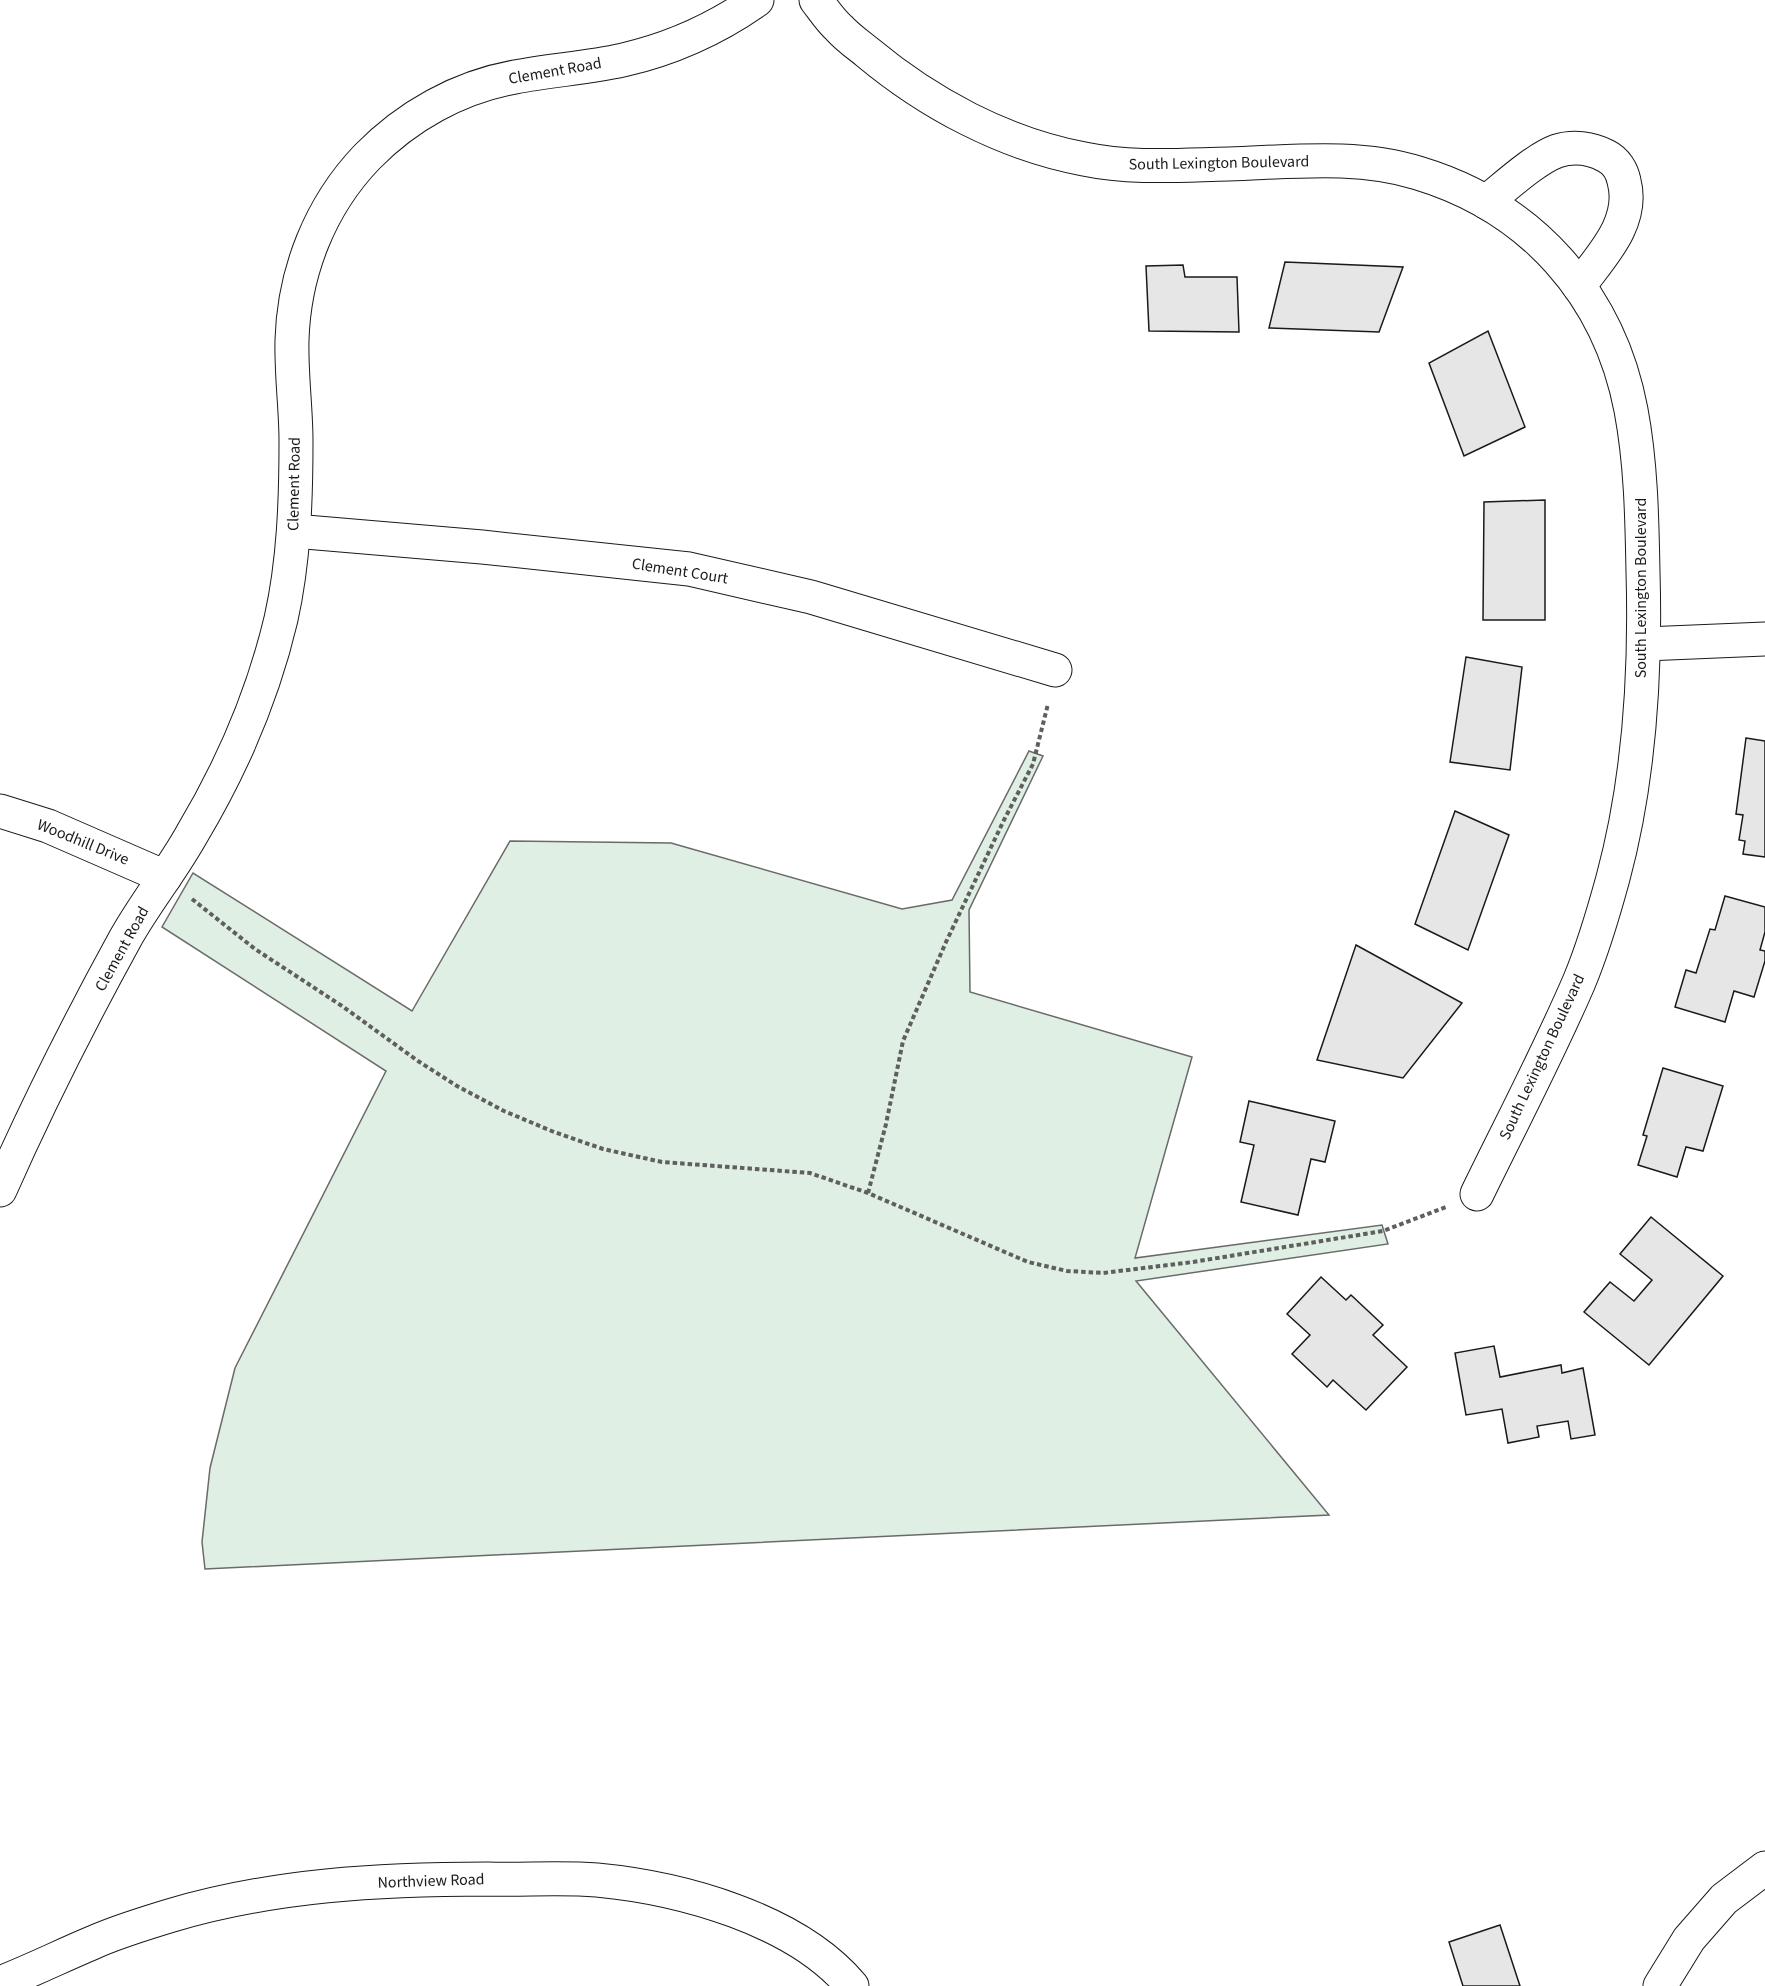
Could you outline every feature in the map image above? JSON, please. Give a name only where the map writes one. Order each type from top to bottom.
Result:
[{"type":"street","name":"Clement Road","points":[[0,1190],[30,1122],[127,936],[193,833],[244,733],[269,664],[282,614],[294,531],[296,438],[292,341],[296,297],[307,255],[319,225],[342,187],[368,157],[407,122],[452,96],[513,77],[621,60],[668,47],[702,33],[757,0]]},
{"type":"street","name":"South Lexington Boulevard","points":[[816,0],[839,29],[896,76],[959,115],[1031,146],[1084,159],[1138,166],[1329,161],[1381,164],[1416,172],[1458,187],[1518,223],[1545,245],[1568,270],[1594,309],[1610,340],[1623,375],[1632,412],[1641,490],[1645,644],[1637,756],[1628,817],[1613,880],[1581,979],[1477,1194]]},
{"type":"street","points":[[1486,202],[1543,158],[1557,151],[1590,149],[1609,157],[1622,171],[1627,190],[1627,210],[1619,230],[1579,286]]},
{"type":"street","name":"Clement Court","points":[[294,531],[482,547],[689,569],[812,597],[1056,670]]},
{"type":"street","points":[[1645,644],[1765,639]]},
{"type":"street","name":"Woodhill Drive","points":[[0,811],[48,826],[165,877]]},
{"type":"street","points":[[1660,1986],[1683,1947],[1724,1899],[1765,1868]]},
{"type":"street","name":"Northview Road","points":[[0,1983],[94,1942],[169,1916],[227,1901],[324,1885],[445,1879],[596,1880],[666,1891],[728,1910],[789,1936],[814,1951],[852,1986]]},
{"type":"path","points":[[868,1193],[903,1041],[999,830],[1033,764],[1056,670]]},
{"type":"path","points":[[165,877],[255,949],[438,1073],[504,1111],[603,1149],[662,1162],[810,1173],[868,1193],[1028,1262],[1067,1271],[1103,1273],[1193,1262],[1383,1231],[1477,1194]]},
{"type":"green space","points":[[1029,751],[1043,756],[969,910],[970,992],[1192,1057],[1135,1258],[1382,1225],[1388,1244],[1136,1281],[1329,1515],[205,1569],[202,1542],[210,1468],[235,1368],[386,1071],[162,927],[193,873],[412,1011],[510,841],[671,843],[902,909],[952,900]]},
{"type":"building","points":[[1285,262],[1403,267],[1379,332],[1269,328]]},
{"type":"building","points":[[1183,265],[1185,277],[1237,277],[1239,332],[1149,331],[1146,266]]},
{"type":"building","points":[[1488,331],[1525,427],[1464,456],[1429,363]]},
{"type":"building","points":[[1545,500],[1545,620],[1483,620],[1484,502]]},
{"type":"building","points":[[1466,657],[1522,667],[1510,770],[1450,762]]},
{"type":"building","points":[[1746,738],[1765,741],[1765,857],[1743,854],[1745,841],[1739,840],[1743,815],[1736,814]]},
{"type":"building","points":[[1455,811],[1509,835],[1468,950],[1415,924]]},
{"type":"building","points":[[1725,896],[1765,907],[1765,932],[1760,950],[1765,951],[1765,961],[1754,997],[1734,991],[1725,1022],[1675,1007],[1686,970],[1696,973],[1710,929],[1715,930]]},
{"type":"building","points":[[1356,945],[1462,1003],[1403,1078],[1317,1060]]},
{"type":"building","points":[[1663,1068],[1723,1086],[1703,1151],[1686,1147],[1677,1177],[1638,1165],[1647,1136],[1643,1135]]},
{"type":"building","points":[[1249,1101],[1335,1121],[1325,1162],[1311,1159],[1298,1215],[1241,1202],[1254,1145],[1240,1142]]},
{"type":"building","points":[[1651,1217],[1723,1276],[1649,1365],[1584,1312],[1610,1282],[1634,1301],[1652,1280],[1620,1254]]},
{"type":"building","points":[[1321,1277],[1346,1300],[1351,1295],[1383,1325],[1373,1335],[1407,1367],[1366,1410],[1333,1380],[1327,1387],[1292,1354],[1310,1335],[1287,1314]]},
{"type":"building","points":[[1494,1346],[1500,1377],[1561,1365],[1562,1373],[1583,1368],[1595,1435],[1571,1439],[1568,1421],[1537,1426],[1539,1437],[1508,1443],[1502,1409],[1466,1415],[1455,1353]]},
{"type":"building","points":[[1500,1925],[1520,1986],[1463,1986],[1449,1942]]}]
